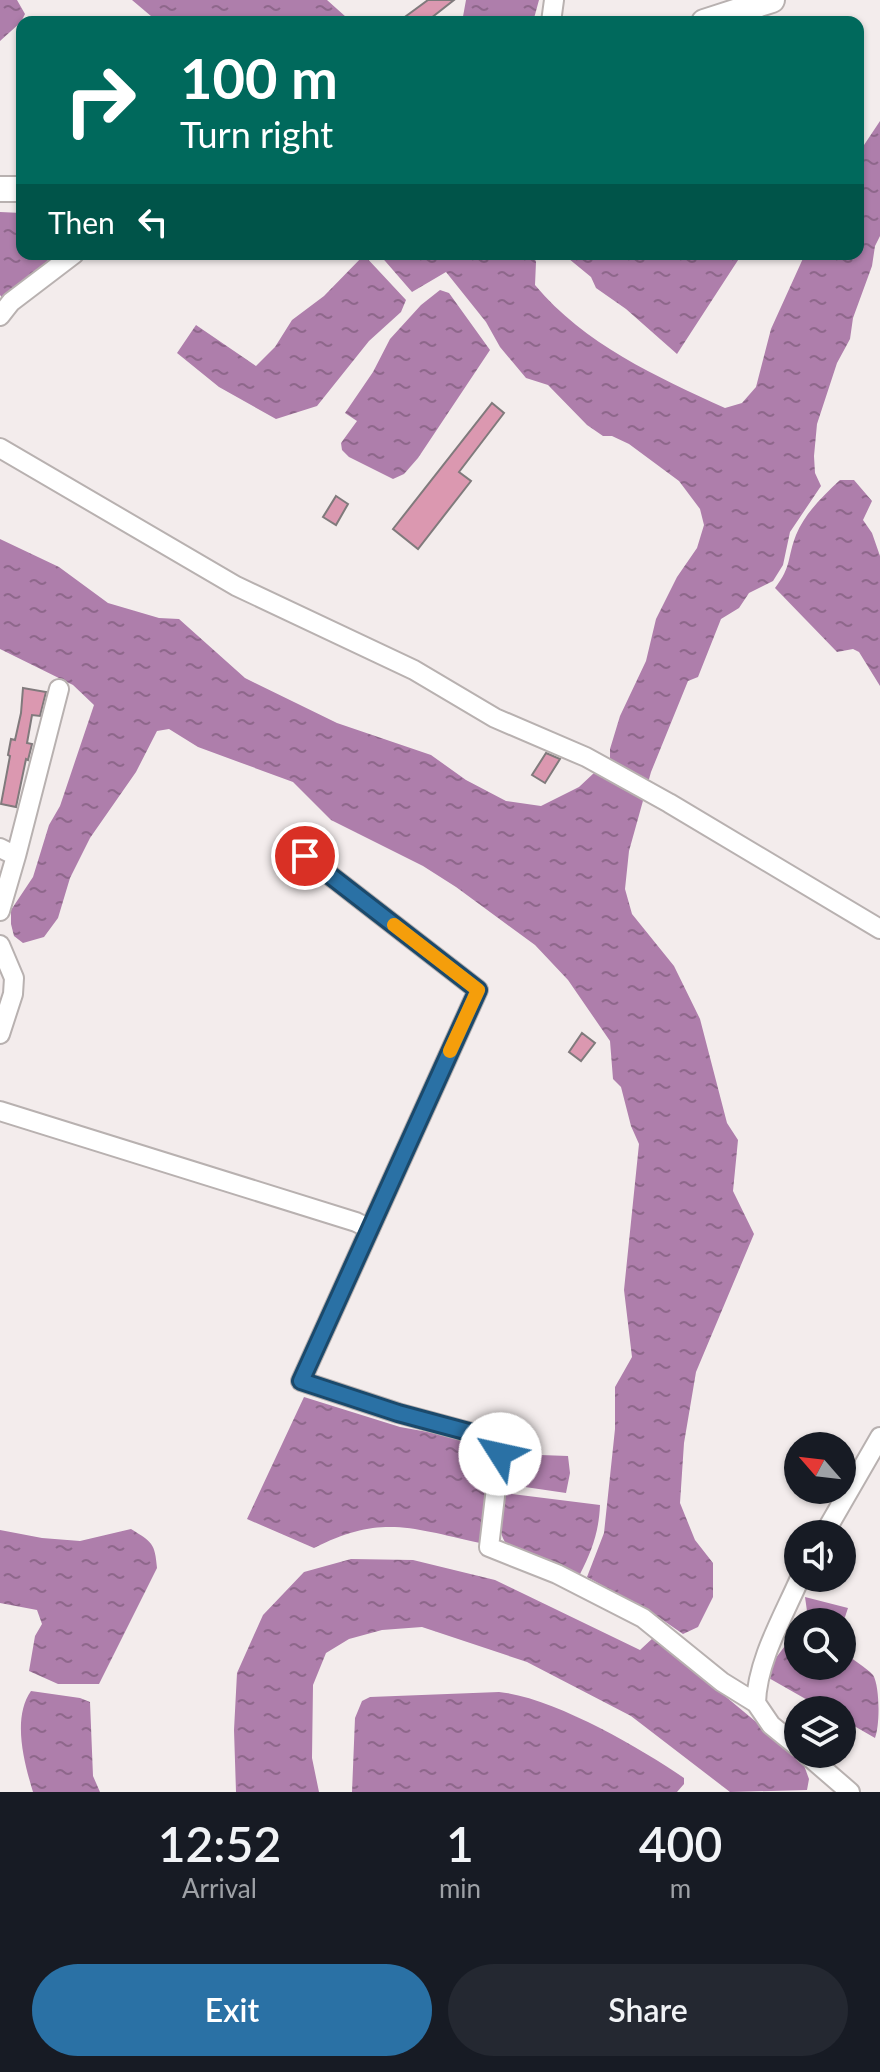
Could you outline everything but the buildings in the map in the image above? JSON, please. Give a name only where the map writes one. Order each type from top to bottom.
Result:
[{"type":"main road","points":[[723,16],[772,0]]},
{"type":"street","points":[[0,316],[11,302],[66,260]]},
{"type":"street","points":[[0,448],[236,586],[414,670],[495,718],[600,765],[880,929]]},
{"type":"street","points":[[0,911],[8,852],[59,689]]},
{"type":"street","points":[[305,856],[478,990],[301,1381],[398,1413],[491,1438],[500,1454],[489,1547],[557,1574],[643,1618],[722,1682],[756,1703],[771,1725],[784,1736]]},
{"type":"street","points":[[0,945],[14,978],[13,994],[0,1034]]},
{"type":"street","points":[[0,1111],[356,1222],[370,1229]]},
{"type":"street","points":[[832,1520],[880,1437]]},
{"type":"street","points":[[756,1703],[757,1686],[767,1656],[794,1592]]},
{"type":"street","points":[[822,1768],[850,1792]]},
{"type":"water","points":[[0,0],[17,0],[25,14],[16,16],[16,27],[0,41]]},
{"type":"water","points":[[132,0],[327,0],[345,16],[151,16]]},
{"type":"water","points":[[466,0],[539,0],[535,16],[463,16]]},
{"type":"water","points":[[880,121],[880,236],[853,318],[850,339],[837,363],[817,424],[815,473],[821,486],[790,532],[783,565],[773,581],[749,593],[739,608],[721,619],[698,677],[688,681],[651,772],[629,851],[625,889],[632,914],[674,966],[700,1019],[727,1123],[738,1140],[733,1191],[754,1234],[696,1372],[684,1443],[680,1503],[695,1540],[713,1563],[713,1597],[698,1627],[683,1634],[587,1577],[604,1533],[615,1429],[615,1387],[632,1357],[624,1290],[639,1144],[621,1087],[613,1079],[610,1041],[568,980],[535,945],[456,887],[423,866],[331,820],[293,782],[198,747],[169,729],[157,731],[136,772],[90,838],[70,878],[58,918],[44,937],[23,943],[14,936],[11,910],[33,877],[94,705],[73,685],[0,649],[0,539],[59,567],[108,603],[159,618],[179,619],[245,678],[337,723],[431,755],[466,780],[506,801],[541,806],[579,787],[610,758],[620,716],[646,661],[656,619],[677,577],[697,548],[704,525],[700,509],[679,481],[629,444],[612,436],[603,436],[587,425],[548,385],[526,378],[446,272],[412,292],[384,260],[535,260],[535,285],[576,325],[648,371],[725,408],[742,403],[756,387],[771,329],[802,260],[864,260],[864,145]]},
{"type":"water","points":[[0,212],[16,213],[16,260],[48,260],[4,300],[0,295]]},
{"type":"water","points":[[359,260],[369,260],[406,300],[401,312],[369,341],[317,406],[276,419],[219,387],[177,353],[196,325],[256,366],[275,347],[292,320],[324,296]]},
{"type":"water","points":[[570,260],[738,260],[677,354],[626,309],[596,288],[591,277]]},
{"type":"water","points":[[440,290],[449,293],[490,350],[418,458],[404,474],[393,479],[349,457],[342,450],[341,443],[357,421],[345,413],[373,372],[390,339],[421,305]]},
{"type":"water","points":[[840,480],[854,480],[872,501],[863,520],[872,533],[880,556],[880,686],[859,652],[853,649],[837,652],[775,588],[784,574],[804,519]]},
{"type":"water","points":[[304,1397],[400,1427],[478,1441],[488,1447],[491,1455],[480,1543],[396,1527],[358,1531],[314,1548],[247,1519]]},
{"type":"water","points":[[513,1454],[568,1456],[570,1473],[566,1493],[505,1484]]},
{"type":"water","points":[[503,1493],[600,1505],[594,1541],[580,1574],[508,1546],[500,1527]]},
{"type":"water","points":[[131,1529],[151,1544],[157,1568],[99,1684],[58,1684],[29,1671],[35,1636],[42,1624],[37,1610],[0,1603],[0,1530],[80,1541]]},
{"type":"water","points":[[351,1559],[413,1560],[495,1580],[640,1650],[654,1637],[784,1745],[784,1768],[805,1768],[809,1779],[807,1790],[730,1792],[631,1716],[527,1662],[422,1627],[382,1630],[349,1639],[326,1653],[313,1685],[312,1758],[319,1792],[236,1792],[234,1730],[237,1673],[263,1615],[304,1572]]},
{"type":"water","points":[[805,1597],[848,1608],[807,1608]]},
{"type":"water","points":[[784,1647],[784,1680],[856,1680],[856,1661],[873,1675],[877,1688],[878,1725],[875,1738],[856,1727],[856,1696],[800,1696],[767,1677]]},
{"type":"water","points":[[31,1691],[90,1702],[93,1776],[100,1792],[33,1792],[23,1754],[21,1727],[25,1702]]},
{"type":"water","points":[[499,1692],[544,1703],[594,1725],[684,1778],[684,1784],[677,1792],[352,1792],[355,1718],[362,1701],[370,1697]]},
{"type":"slow traffic","points":[[394,925],[478,990],[450,1051]]},
{"type":"route","points":[[305,856],[478,990],[301,1381],[398,1413],[491,1438],[500,1454]]}]
